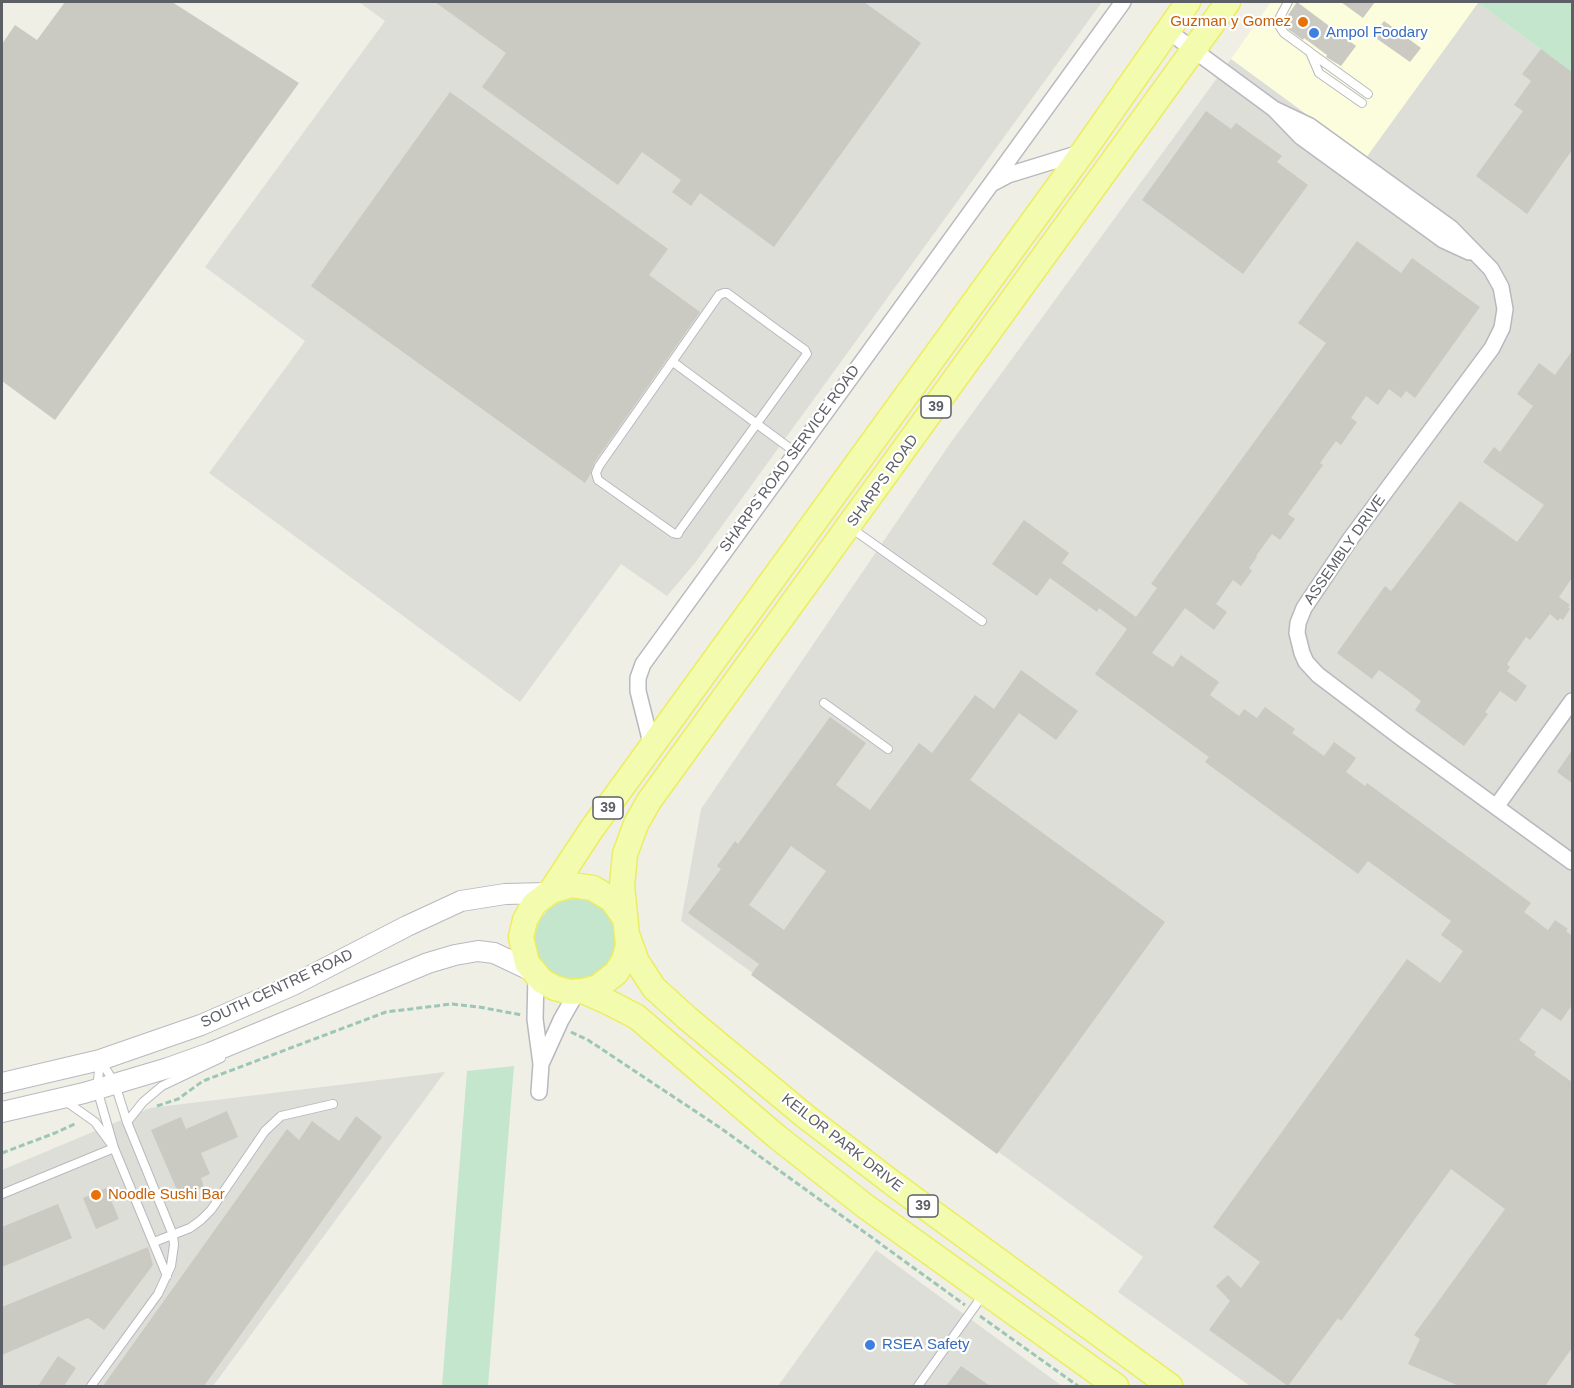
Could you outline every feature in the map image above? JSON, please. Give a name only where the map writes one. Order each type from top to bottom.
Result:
[{"type":"main road","name":"SHARPS ROAD","points":[[549,892],[591,830],[1083,152],[1188,2]]},
{"type":"main road","name":"SHARPS ROAD","points":[[626,927],[622,886],[625,854],[636,824],[666,778],[1228,2]]},
{"type":"main road","name":"39","points":[[580,992],[598,987],[616,973],[624,960],[626,927],[612,900],[593,888],[572,885],[549,892],[534,904],[525,920],[522,946],[534,973],[555,988],[580,992],[610,1002],[637,1017],[979,1301],[1116,1386]]},
{"type":"main road","name":"KEILOR PARK DRIVE","points":[[626,927],[637,962],[654,988],[674,1008],[877,1172],[1170,1386]]},
{"type":"street","name":"SHARPS ROAD SERVICE ROAD","points":[[652,747],[638,691],[638,678],[643,664],[1123,2]]},
{"type":"street","name":"ASSEMBLY DRIVE","points":[[1168,31],[1274,109],[1310,126],[1451,228],[1491,269],[1501,287],[1505,309],[1498,338],[1304,608],[1297,633],[1306,662],[1318,675],[1572,862]]},
{"type":"street","name":"SHARPS ROAD SERVICE ROAD","points":[[988,186],[1008,175],[1083,152]]},
{"type":"street","points":[[1496,807],[1572,701]]},
{"type":"street","name":"SOUTH CENTRE ROAD","points":[[2,1083],[100,1060],[201,1025],[249,1005],[461,901],[494,895],[549,892]]},
{"type":"street","name":"SOUTH CENTRE ROAD","points":[[2,1112],[106,1087],[210,1053],[428,963],[455,955],[478,951],[494,953],[534,973]]},
{"type":"street","points":[[534,973],[535,1019],[541,1064],[539,1092]]},
{"type":"street","points":[[541,1064],[558,1027],[580,992]]},
{"type":"street","points":[[2,1119],[29,1107]]},
{"type":"lane","points":[[1288,2],[1279,19],[1284,33],[1368,94]]},
{"type":"lane","points":[[1310,52],[1319,73],[1362,103]]},
{"type":"lane","points":[[724,293],[806,350],[807,354],[678,534],[673,533],[598,480],[596,473],[673,362],[719,296],[724,293]]},
{"type":"lane","points":[[673,362],[795,452]]},
{"type":"lane","points":[[850,527],[982,621]]},
{"type":"lane","points":[[824,703],[888,749]]},
{"type":"lane","points":[[128,1122],[143,1102],[162,1086],[198,1070],[291,1020]]},
{"type":"lane","points":[[100,1060],[114,1148]]},
{"type":"lane","points":[[92,1386],[158,1294],[173,1257],[173,1235],[128,1122],[106,1087],[100,1060]]},
{"type":"lane","points":[[62,1099],[85,1114],[114,1148],[167,1276]]},
{"type":"lane","points":[[154,1242],[190,1228],[211,1210],[266,1131],[281,1116],[333,1104]]},
{"type":"lane","points":[[2,1194],[114,1148]]},
{"type":"lane","points":[[918,1386],[979,1301]]},
{"type":"path","points":[[143,1102],[154,1106],[171,1102],[203,1081],[387,1012],[452,1004],[510,1012],[535,1019]]},
{"type":"path","points":[[558,1027],[588,1040],[979,1301],[1078,1386]]},
{"type":"path","points":[[2,1153],[70,1127],[85,1114]]},
{"type":"shaded area","points":[[359,2],[1102,2],[695,563],[667,596],[621,564],[520,702],[209,473],[305,341],[205,267],[385,21]]},
{"type":"shaded area","points":[[1271,2],[1479,2],[1366,158],[1231,59]]},
{"type":"shaded area","points":[[1572,2],[1572,72],[1478,3]]},
{"type":"shaded area","points":[[1478,3],[1572,72],[1572,1386],[1250,1386],[1118,1292],[1143,1257],[681,921],[701,809],[949,445],[1231,59],[1366,158]]},
{"type":"shaded area","points":[[568,899],[584,899],[599,906],[610,917],[617,932],[614,956],[605,969],[584,981],[568,981],[553,974],[542,963],[535,948],[535,932],[542,917],[553,906]]},
{"type":"shaded area","points":[[514,1066],[488,1386],[442,1386],[467,1071]]},
{"type":"shaded area","points":[[445,1072],[213,1386],[2,1386],[2,1170],[150,1108]]},
{"type":"shaded area","points":[[876,1250],[1062,1386],[778,1386]]},
{"type":"building","points":[[65,2],[172,2],[299,83],[55,420],[2,381],[2,44],[15,25],[37,40]]},
{"type":"building","points":[[435,2],[864,2],[921,43],[774,247],[700,193],[691,206],[672,192],[681,180],[642,152],[618,185],[482,87],[506,53]]},
{"type":"building","name":"Ampol Foodary","points":[[1297,2],[1356,46],[1341,66],[1288,29],[1286,23],[1290,17],[1288,15]]},
{"type":"building","points":[[1341,2],[1375,2],[1363,18]]},
{"type":"building","points":[[1384,21],[1421,48],[1410,62],[1373,36]]},
{"type":"building","points":[[1541,49],[1572,72],[1572,150],[1527,214],[1476,176],[1523,111],[1514,105],[1531,81],[1522,74]]},
{"type":"building","points":[[450,92],[668,249],[649,275],[700,312],[594,463],[585,483],[311,286]]},
{"type":"building","points":[[1206,111],[1231,129],[1236,123],[1282,156],[1277,162],[1308,185],[1243,274],[1142,200]]},
{"type":"building","points":[[1357,241],[1401,273],[1412,258],[1480,307],[1415,398],[1406,391],[1401,398],[1389,389],[1378,405],[1366,396],[1351,418],[1357,422],[1341,445],[1336,441],[1320,463],[1323,465],[1288,514],[1295,519],[1280,540],[1272,534],[1256,556],[1249,568],[1252,571],[1241,586],[1233,580],[1216,604],[1227,612],[1214,630],[1185,608],[1152,653],[1173,667],[1181,655],[1219,682],[1210,695],[1239,716],[1244,709],[1257,718],[1265,707],[1295,729],[1292,733],[1324,756],[1334,742],[1356,758],[1346,772],[1365,786],[1367,783],[1531,903],[1524,912],[1548,930],[1555,920],[1568,929],[1566,931],[1572,936],[1572,1005],[1561,1021],[1542,1008],[1519,1040],[1536,1052],[1534,1055],[1572,1082],[1572,1348],[1545,1386],[1459,1386],[1408,1364],[1420,1339],[1414,1335],[1505,1209],[1451,1169],[1341,1321],[1338,1318],[1288,1386],[1209,1330],[1230,1301],[1216,1286],[1228,1275],[1241,1288],[1260,1262],[1213,1227],[1407,959],[1440,983],[1463,951],[1441,935],[1451,921],[1368,861],[1358,874],[1205,762],[1209,757],[1095,674],[1127,629],[1099,608],[1097,612],[1050,578],[1037,596],[992,564],[1024,520],[1069,553],[1062,563],[1136,617],[1157,588],[1151,584],[1326,343],[1298,323]]},
{"type":"building","points":[[1572,351],[1572,578],[1559,597],[1570,605],[1568,607],[1570,609],[1563,620],[1560,618],[1558,621],[1550,614],[1530,640],[1526,637],[1507,664],[1510,667],[1507,671],[1527,686],[1516,702],[1500,691],[1485,712],[1488,714],[1464,746],[1415,710],[1421,701],[1408,691],[1379,670],[1372,679],[1337,653],[1385,586],[1391,591],[1460,501],[1517,542],[1544,505],[1483,462],[1494,447],[1500,452],[1533,406],[1517,394],[1539,363],[1555,375]]},
{"type":"building","points":[[1021,670],[1078,711],[1056,740],[1019,713],[970,780],[1165,922],[997,1154],[751,975],[759,964],[688,913],[721,869],[717,866],[735,841],[738,844],[830,717],[866,743],[836,785],[870,810],[919,743],[932,753],[975,695],[994,709]],"holes":[[[791,846],[826,871],[784,930],[749,905]]]},
{"type":"building","points":[[1572,750],[1572,783],[1557,772]]},
{"type":"building","points":[[227,1111],[238,1137],[201,1153],[210,1174],[201,1178],[204,1187],[180,1197],[151,1130],[181,1117],[186,1129]]},
{"type":"building","points":[[356,1116],[382,1137],[204,1386],[103,1386],[287,1129],[299,1140],[312,1121],[339,1141]]},
{"type":"building","points":[[106,1188],[119,1219],[96,1229],[83,1198]]},
{"type":"building","points":[[58,1204],[72,1238],[2,1267],[2,1227]]},
{"type":"building","points":[[148,1247],[153,1265],[104,1330],[88,1318],[2,1355],[2,1307]]},
{"type":"building","points":[[58,1356],[76,1368],[64,1386],[38,1386]]},
{"type":"building","points":[[961,1366],[990,1386],[946,1386]]},
{"type":"place","name":"Guzman y Gomez","points":[[1303,22]]},
{"type":"place","name":"Ampol Foodary","points":[[1314,33]]},
{"type":"place","name":"Noodle Sushi Bar","points":[[96,1195]]},
{"type":"place","name":"RSEA Safety","points":[[870,1345]]}]
